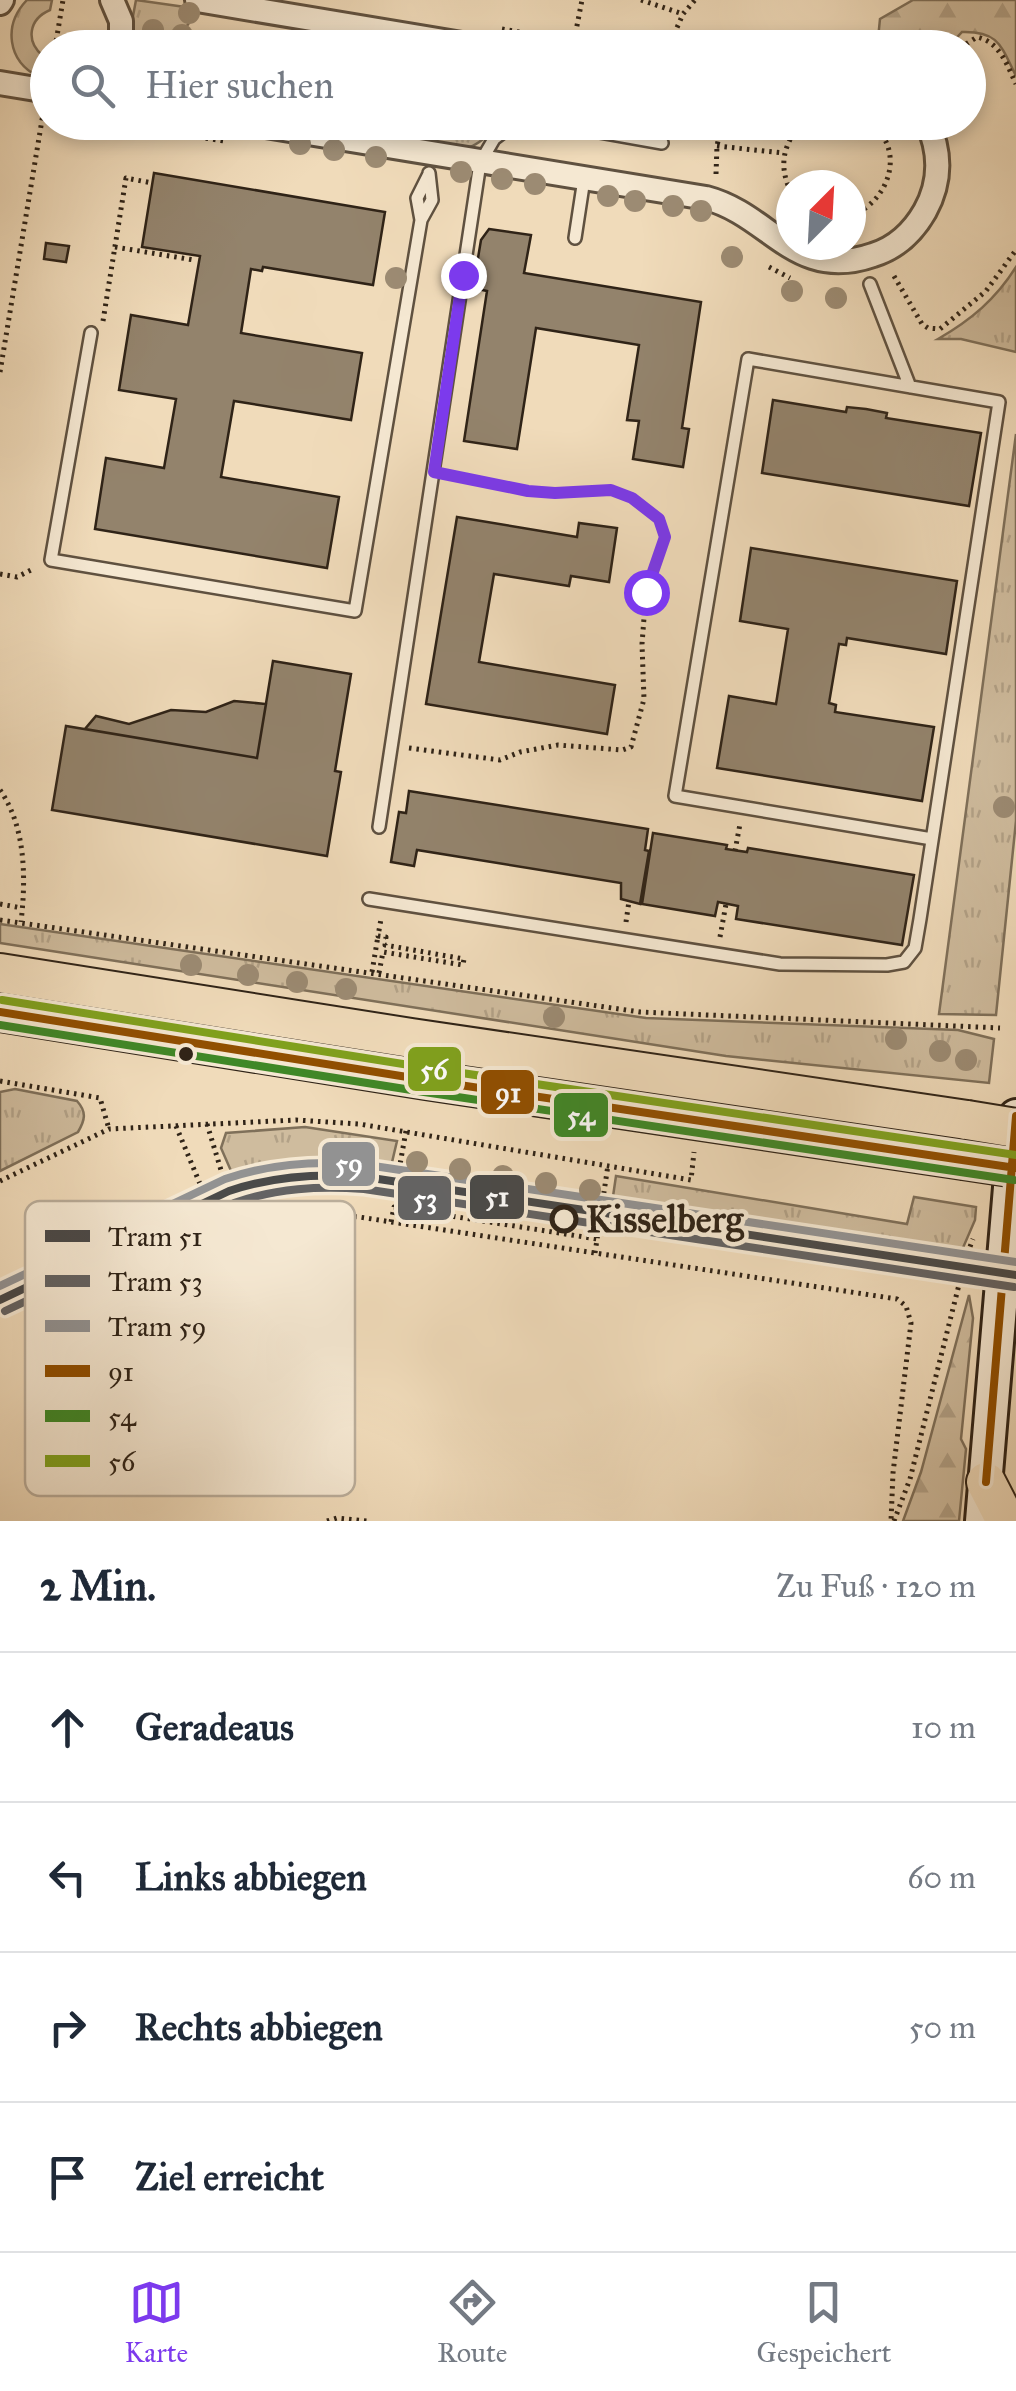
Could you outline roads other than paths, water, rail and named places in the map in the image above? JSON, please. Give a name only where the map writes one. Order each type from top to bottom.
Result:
[{"type":"highway","points":[[0,973],[1016,1128]]},
{"type":"highway","points":[[0,1012],[1016,1168]]},
{"type":"highway","points":[[1001,1484],[1006,1521]]},
{"type":"main road","points":[[982,1521],[1001,1484],[1016,1116]]},
{"type":"street","points":[[112,0],[121,30]]},
{"type":"street","points":[[197,0],[378,30]]},
{"type":"street","points":[[0,66],[8,85]]},
{"type":"street","points":[[321,140],[430,165],[480,163],[720,202],[739,210],[786,246],[807,257],[831,261],[861,260],[901,241],[916,225],[935,190],[938,165],[935,140]]},
{"type":"lane","points":[[379,827],[480,163],[494,140]]},
{"type":"lane","points":[[645,140],[662,143]]},
{"type":"lane","points":[[90,333],[51,560],[355,611],[421,220],[417,198],[430,165]]},
{"type":"lane","points":[[575,238],[584,179]]},
{"type":"lane","points":[[870,284],[910,387]]},
{"type":"lane","points":[[369,899],[780,964],[904,962],[915,948],[932,839],[999,402],[748,359],[675,796],[932,839]]},
{"type":"tram line","name":"59","points":[[179,1201],[225,1179],[260,1169],[313,1163],[367,1165],[1016,1262]]},
{"type":"tram line","name":"51","points":[[208,1201],[229,1191],[279,1179],[365,1177],[1016,1275]]},
{"type":"tram line","name":"53","points":[[241,1201],[282,1191],[364,1189],[1014,1287]]},
{"type":"tram line","name":"59","points":[[0,1286],[25,1274]]},
{"type":"tram line","name":"51","points":[[0,1300],[25,1288]]},
{"type":"tram line","name":"53","points":[[5,1311],[25,1302]]},
{"type":"place","name":"Kisselberg","points":[[564,1219]]}]
